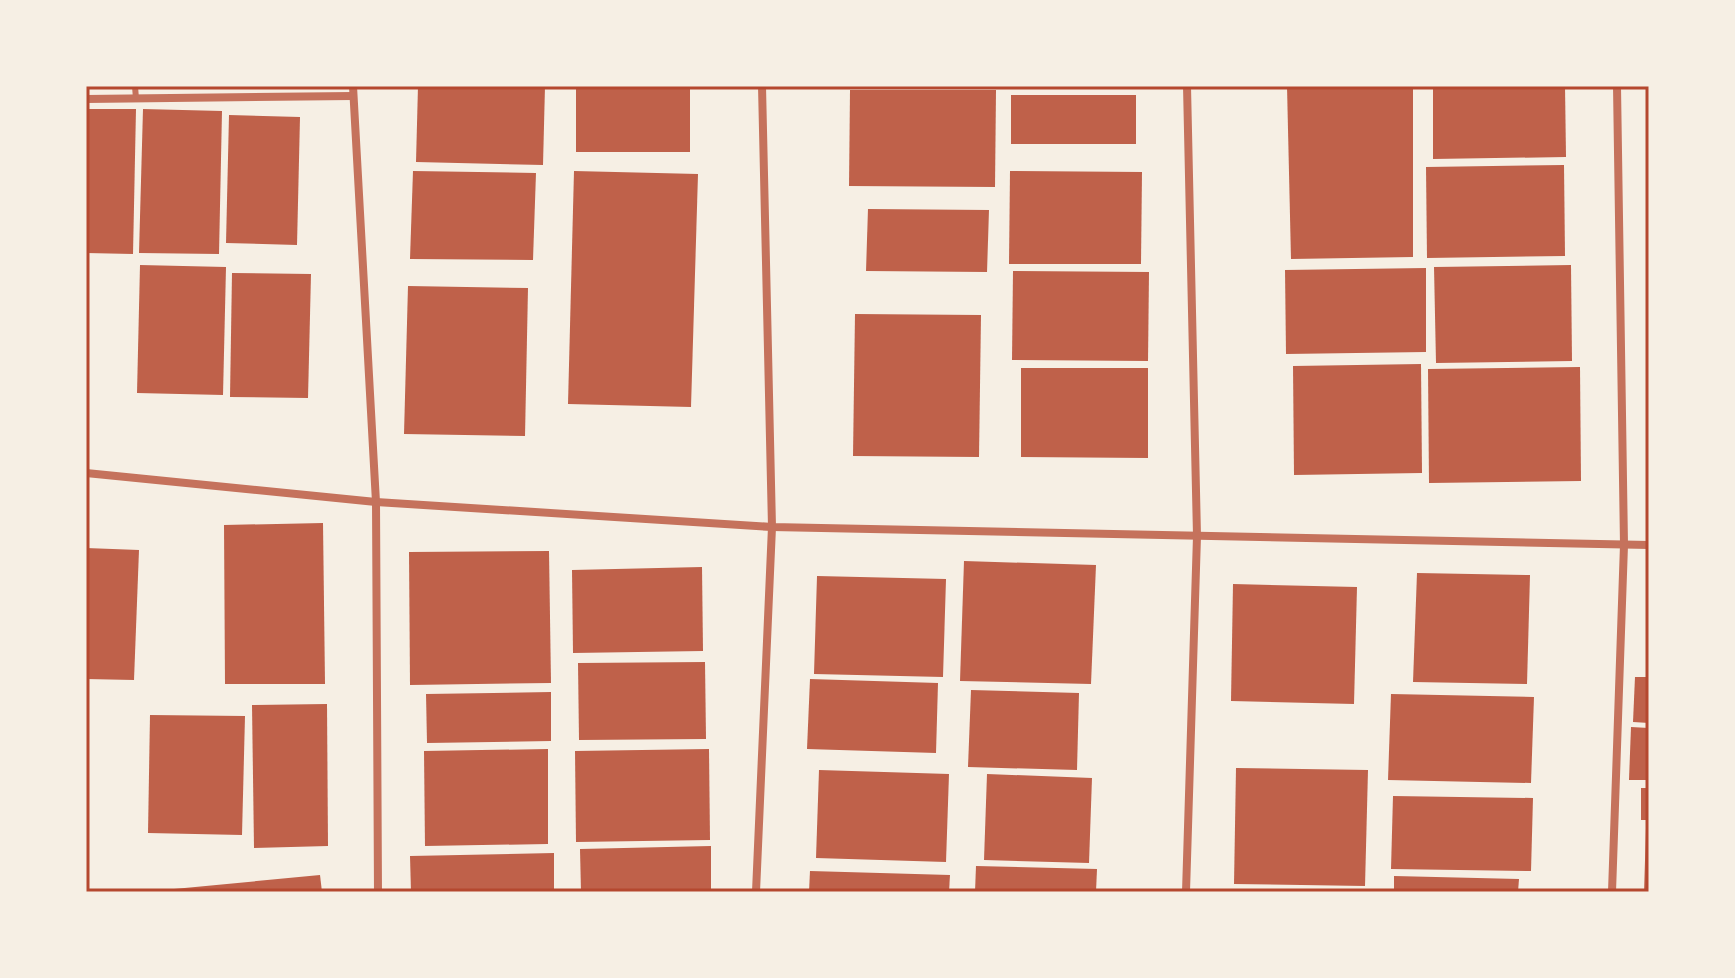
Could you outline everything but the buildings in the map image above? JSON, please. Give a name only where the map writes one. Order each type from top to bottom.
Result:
[{"type":"street","points":[[756,892],[772,527],[762,86]]},
{"type":"street","points":[[1186,892],[1197,536],[1187,86]]},
{"type":"street","points":[[1612,892],[1624,545],[1617,86]]},
{"type":"street","points":[[86,99],[353,91],[376,502],[378,892]]},
{"type":"street","points":[[86,473],[376,502],[772,527],[1649,545]]},
{"type":"lane","points":[[135,86],[136,99]]}]
